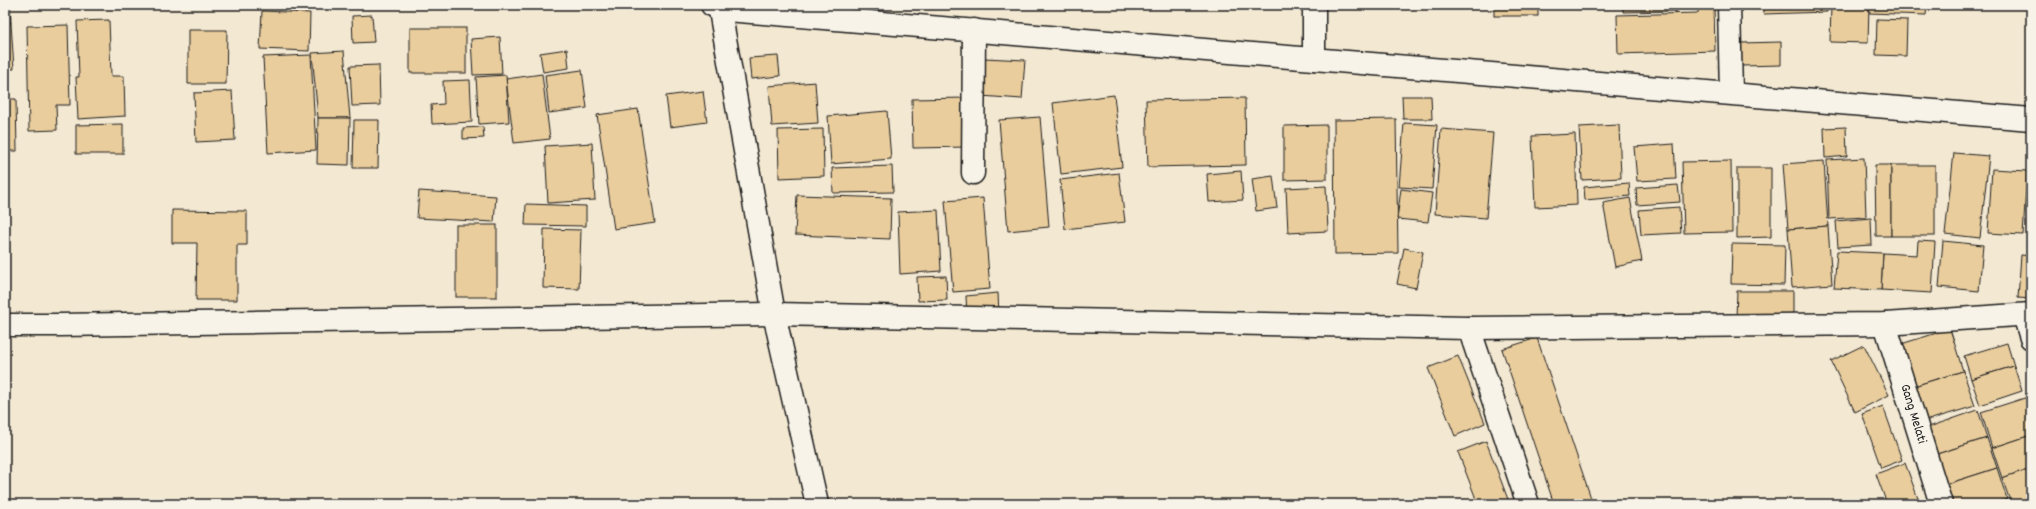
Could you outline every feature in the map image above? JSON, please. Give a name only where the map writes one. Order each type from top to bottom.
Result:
[{"type":"street","points":[[712,5],[719,5],[727,10],[2031,119]]},
{"type":"street","points":[[719,5],[774,314],[817,504]]},
{"type":"street","points":[[1314,5],[1314,59]]},
{"type":"street","points":[[1729,5],[1731,93]]},
{"type":"street","points":[[973,174],[974,30]]},
{"type":"street","points":[[5,325],[774,314],[1469,328],[1885,324],[2027,314],[2031,338]]},
{"type":"street","name":"Gang Melati","points":[[1885,324],[1941,504]]},
{"type":"street","points":[[1469,328],[1528,504]]},
{"type":"building","points":[[5,5],[10,5],[11,23],[5,23]]},
{"type":"building","points":[[1494,5],[1538,5],[1538,16],[1494,16]]},
{"type":"building","points":[[1623,5],[1677,5],[1677,11],[1623,12]]},
{"type":"building","points":[[1698,5],[1714,5],[1715,51],[1618,54],[1617,15],[1698,13]]},
{"type":"building","points":[[1763,5],[1827,5],[1827,12],[1763,14]]},
{"type":"building","points":[[1831,5],[1869,5],[1868,43],[1830,42]]},
{"type":"building","points":[[1869,5],[1927,5],[1926,15],[1869,13]]},
{"type":"building","points":[[262,11],[310,13],[309,51],[260,49]]},
{"type":"building","points":[[372,15],[374,42],[353,43],[352,16]]},
{"type":"building","points":[[1877,19],[1907,20],[1906,56],[1876,55]]},
{"type":"building","points":[[109,20],[111,76],[124,76],[125,116],[78,119],[76,77],[79,77],[77,21]]},
{"type":"building","points":[[5,23],[11,23],[14,69],[5,69]]},
{"type":"building","points":[[68,25],[70,105],[56,105],[57,130],[29,131],[27,26]]},
{"type":"building","points":[[410,28],[466,28],[466,73],[410,73]]},
{"type":"building","points":[[188,30],[227,30],[226,84],[188,84]]},
{"type":"building","points":[[500,37],[502,74],[473,75],[471,39]]},
{"type":"building","points":[[1781,42],[1781,65],[1741,66],[1741,43]]},
{"type":"building","points":[[567,49],[569,68],[543,72],[540,53]]},
{"type":"building","points":[[344,51],[350,118],[318,118],[312,53]]},
{"type":"building","points":[[311,55],[316,150],[268,153],[263,57]]},
{"type":"building","points":[[778,56],[780,76],[751,79],[749,58]]},
{"type":"building","points":[[984,58],[1025,60],[1022,99],[981,96]]},
{"type":"building","points":[[379,65],[380,105],[352,106],[350,66]]},
{"type":"building","points":[[582,70],[587,108],[549,113],[545,75]]},
{"type":"building","points":[[542,74],[550,139],[514,143],[506,79]]},
{"type":"building","points":[[506,75],[509,122],[479,124],[476,77]]},
{"type":"building","points":[[470,80],[472,122],[432,124],[431,105],[444,104],[443,81]]},
{"type":"building","points":[[815,82],[818,123],[772,126],[769,86]]},
{"type":"building","points":[[232,91],[235,140],[196,142],[194,93]]},
{"type":"building","points":[[703,91],[707,122],[670,127],[666,96]]},
{"type":"building","points":[[1114,95],[1122,167],[1061,174],[1053,103]]},
{"type":"building","points":[[1402,96],[1431,96],[1432,119],[1403,119]]},
{"type":"building","points":[[966,98],[967,147],[913,148],[912,99]]},
{"type":"building","points":[[1245,98],[1246,165],[1148,167],[1146,100]]},
{"type":"building","points":[[5,99],[16,99],[17,151],[5,151]]},
{"type":"building","points":[[638,109],[655,223],[614,229],[597,115]]},
{"type":"building","points":[[887,111],[891,159],[831,164],[828,116]]},
{"type":"building","points":[[1040,117],[1049,227],[1008,231],[999,120]]},
{"type":"building","points":[[318,118],[350,118],[349,165],[317,164]]},
{"type":"building","points":[[1396,119],[1398,253],[1335,254],[1334,120]]},
{"type":"building","points":[[354,120],[379,120],[378,168],[353,168]]},
{"type":"building","points":[[1404,123],[1437,125],[1432,189],[1399,187]]},
{"type":"building","points":[[123,124],[123,154],[76,154],[76,125]]},
{"type":"building","points":[[1327,125],[1327,179],[1284,180],[1284,126]]},
{"type":"building","points":[[1619,125],[1621,178],[1582,180],[1579,127]]},
{"type":"building","points":[[483,127],[484,138],[463,139],[463,128]]},
{"type":"building","points":[[1846,127],[1847,156],[1825,158],[1824,128]]},
{"type":"building","points":[[823,129],[824,176],[779,178],[778,130]]},
{"type":"building","points":[[1441,129],[1493,133],[1486,218],[1435,214]]},
{"type":"building","points":[[1575,134],[1577,205],[1535,207],[1532,136]]},
{"type":"building","points":[[592,143],[595,200],[548,203],[545,146]]},
{"type":"building","points":[[1674,144],[1676,179],[1637,181],[1634,147]]},
{"type":"building","points":[[1954,153],[1989,156],[1980,238],[1945,234]]},
{"type":"building","points":[[1864,158],[1866,217],[1829,219],[1827,160]]},
{"type":"building","points":[[1731,161],[1732,232],[1684,233],[1682,162]]},
{"type":"building","points":[[1824,161],[1828,226],[1788,229],[1783,164]]},
{"type":"building","points":[[1875,165],[1891,165],[1891,236],[1876,236]]},
{"type":"building","points":[[1891,165],[1935,165],[1935,236],[1891,236]]},
{"type":"building","points":[[892,166],[893,192],[833,193],[832,168]]},
{"type":"building","points":[[1737,168],[1771,168],[1771,237],[1737,238]]},
{"type":"building","points":[[1992,169],[2027,171],[2023,235],[1988,233]]},
{"type":"building","points":[[1241,171],[1243,200],[1209,202],[1207,174]]},
{"type":"building","points":[[1119,173],[1125,222],[1065,229],[1060,180]]},
{"type":"building","points":[[1273,176],[1277,208],[1256,211],[1252,179]]},
{"type":"building","points":[[1629,183],[1630,196],[1585,200],[1584,187]]},
{"type":"building","points":[[1678,185],[1680,202],[1637,205],[1636,188]]},
{"type":"building","points":[[1326,186],[1328,231],[1288,233],[1286,188]]},
{"type":"building","points":[[1401,189],[1432,193],[1428,222],[1397,219]]},
{"type":"building","points":[[419,191],[496,196],[494,222],[417,218]]},
{"type":"building","points":[[797,195],[891,198],[890,239],[795,235]]},
{"type":"building","points":[[983,198],[990,289],[953,292],[945,201]]},
{"type":"building","points":[[1630,198],[1642,261],[1615,267],[1603,203]]},
{"type":"building","points":[[526,204],[586,206],[586,226],[525,225]]},
{"type":"building","points":[[1679,207],[1681,233],[1641,235],[1639,210]]},
{"type":"building","points":[[172,210],[247,211],[247,245],[237,245],[237,300],[196,300],[197,243],[172,243]]},
{"type":"building","points":[[938,210],[941,271],[900,274],[898,212]]},
{"type":"building","points":[[1871,218],[1872,245],[1838,247],[1836,221]]},
{"type":"building","points":[[456,225],[497,225],[497,297],[456,297]]},
{"type":"building","points":[[1828,226],[1832,284],[1792,287],[1788,229]]},
{"type":"building","points":[[544,229],[581,230],[579,289],[543,288]]},
{"type":"building","points":[[1918,241],[1935,242],[1932,293],[1881,290],[1883,253],[1917,255]]},
{"type":"building","points":[[1943,241],[1983,245],[1979,291],[1939,287]]},
{"type":"building","points":[[1732,244],[1785,245],[1784,285],[1731,284]]},
{"type":"building","points":[[1404,248],[1423,252],[1416,288],[1397,284]]},
{"type":"building","points":[[1837,251],[1883,253],[1881,290],[1834,288]]},
{"type":"building","points":[[2021,255],[2031,256],[2031,299],[2018,298]]},
{"type":"building","points":[[946,276],[947,300],[918,301],[917,277]]},
{"type":"building","points":[[1737,291],[1793,291],[1793,320],[1736,318]]},
{"type":"building","points":[[998,293],[999,315],[967,317],[966,296]]},
{"type":"building","points":[[1950,329],[1963,371],[1914,386],[1901,344]]},
{"type":"building","points":[[1537,338],[1593,504],[1554,504],[1502,349]]},
{"type":"building","points":[[2007,343],[2014,366],[1971,379],[1964,356]]},
{"type":"building","points":[[1864,345],[1889,395],[1855,412],[1831,361]]},
{"type":"building","points":[[1458,356],[1485,423],[1455,436],[1428,368]]},
{"type":"building","points":[[2014,366],[2022,391],[1980,405],[1971,379]]},
{"type":"building","points":[[1963,371],[1975,406],[1925,421],[1914,386]]},
{"type":"building","points":[[2031,396],[2031,435],[1992,448],[1981,412]]},
{"type":"building","points":[[1883,406],[1902,460],[1881,468],[1862,414]]},
{"type":"building","points":[[1978,410],[1987,438],[1937,454],[1929,427]]},
{"type":"building","points":[[2031,435],[2031,468],[2002,478],[1992,448]]},
{"type":"building","points":[[1987,438],[1997,468],[1947,484],[1937,454]]},
{"type":"building","points":[[1486,441],[1509,502],[1506,504],[1478,504],[1458,452]]},
{"type":"building","points":[[1905,463],[1920,504],[1887,504],[1876,474]]},
{"type":"building","points":[[1997,468],[2007,499],[1992,504],[1953,504],[1947,484]]},
{"type":"building","points":[[2031,468],[2031,499],[2011,504],[2002,478]]}]
